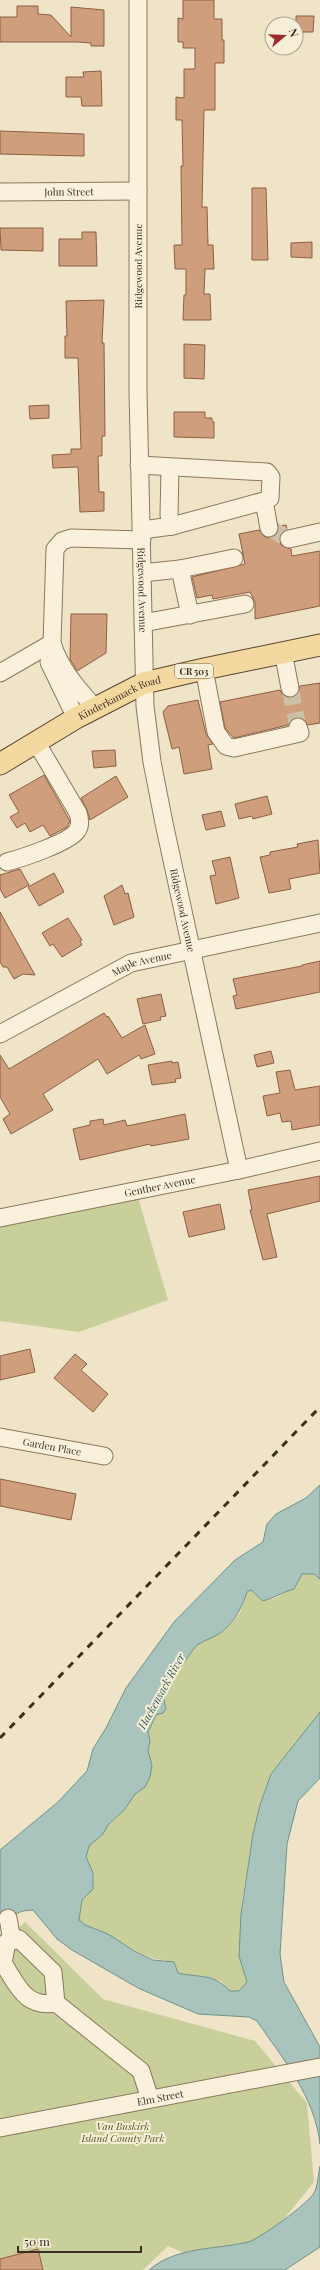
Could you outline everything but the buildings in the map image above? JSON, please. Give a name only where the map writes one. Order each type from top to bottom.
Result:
[{"type":"main road","name":"Kinderkamack Road","points":[[1,761],[76,718],[144,683],[320,645]]},
{"type":"street","name":"Ridgewood Avenue","points":[[138,0],[140,466],[144,706],[152,762],[239,1170]]},
{"type":"street","name":"John Street","points":[[0,192],[138,191]]},
{"type":"street","points":[[95,708],[73,683],[58,660],[52,643],[53,560],[55,549],[58,544],[71,538],[142,535],[264,501],[270,498],[271,477],[267,472],[140,466]]},
{"type":"street","points":[[170,468],[169,515],[172,526]]},
{"type":"street","points":[[264,501],[268,528]]},
{"type":"street","points":[[289,539],[320,532]]},
{"type":"street","points":[[142,573],[180,569],[234,558]]},
{"type":"street","points":[[180,569],[190,615]]},
{"type":"street","points":[[143,623],[245,604]]},
{"type":"street","points":[[0,673],[52,643]]},
{"type":"street","points":[[52,643],[48,653],[48,662],[76,718]]},
{"type":"street","points":[[283,652],[290,688]]},
{"type":"street","points":[[204,669],[216,732],[226,746],[234,748],[300,733],[298,727]]},
{"type":"street","points":[[2,859],[34,854],[74,833],[80,825],[78,813],[36,742]]},
{"type":"street","name":"Maple Avenue","points":[[0,1034],[131,963],[320,923]]},
{"type":"street","name":"Genther Avenue","points":[[0,1218],[239,1170],[320,1151]]},
{"type":"street","name":"Garden Place","points":[[0,1437],[104,1456]]},
{"type":"street","points":[[8,1918],[12,1940]]},
{"type":"street","points":[[56,2003],[43,2005],[25,1996],[3,1963],[7,1942],[19,1939],[53,1972],[56,2003],[141,2071],[150,2099]]},
{"type":"street","name":"Elm Street","points":[[0,2128],[320,2067]]},
{"type":"green space","points":[[136,1190],[168,1300],[79,1332],[0,1321],[0,1218]]},
{"type":"green space","points":[[302,1574],[314,1574],[320,1579],[320,1712],[271,1774],[260,1805],[253,1834],[242,1901],[239,1956],[247,1982],[239,1991],[230,1991],[221,1981],[178,1973],[165,1960],[150,1957],[136,1951],[79,1920],[82,1900],[92,1889],[93,1873],[86,1857],[89,1846],[103,1834],[108,1825],[125,1809],[135,1794],[145,1787],[152,1765],[148,1751],[150,1741],[148,1732],[163,1702],[165,1691],[182,1668],[196,1645],[224,1631],[240,1613],[247,1592],[251,1590],[263,1601],[275,1598],[296,1586]]},
{"type":"green space","name":"Van Buskirk Island County Park","points":[[25,1922],[103,1999],[255,2041],[307,2103],[314,2182],[254,2256],[200,2260],[168,2246],[143,2270],[0,2270],[0,1942]]},
{"type":"water","name":"Hackensack River","points":[[320,1485],[320,1579],[314,1574],[302,1574],[294,1589],[263,1601],[251,1590],[247,1592],[243,1603],[232,1622],[218,1634],[197,1645],[191,1653],[165,1693],[164,1700],[166,1708],[163,1713],[156,1715],[148,1732],[150,1741],[148,1751],[152,1765],[150,1777],[145,1787],[135,1794],[125,1809],[108,1825],[103,1834],[89,1846],[86,1857],[93,1873],[93,1889],[82,1900],[79,1920],[85,1925],[108,1934],[136,1952],[153,1960],[174,1962],[178,1973],[206,1977],[218,1981],[230,1991],[239,1991],[247,1982],[239,1956],[241,1914],[253,1834],[260,1805],[271,1774],[320,1712],[320,1778],[298,1801],[287,1844],[280,1954],[284,1982],[320,2047],[320,2144],[312,2110],[305,2094],[287,2064],[257,2021],[249,2017],[198,2014],[138,1988],[72,1950],[57,1939],[33,1910],[19,1912],[0,1923],[0,1850],[58,1802],[87,1771],[93,1749],[106,1728],[126,1688],[174,1622],[235,1560],[263,1542],[267,1524],[276,1514],[306,1498]]},
{"type":"water","points":[[320,2166],[320,2247],[285,2270],[149,2270],[160,2262],[184,2253],[235,2245],[254,2240],[294,2212],[310,2198],[316,2187]]},
{"type":"tunnel","points":[[269,528],[289,539]]},
{"type":"tunnel","points":[[290,688],[298,727]]},
{"type":"railway","points":[[0,1738],[320,1407]]}]
